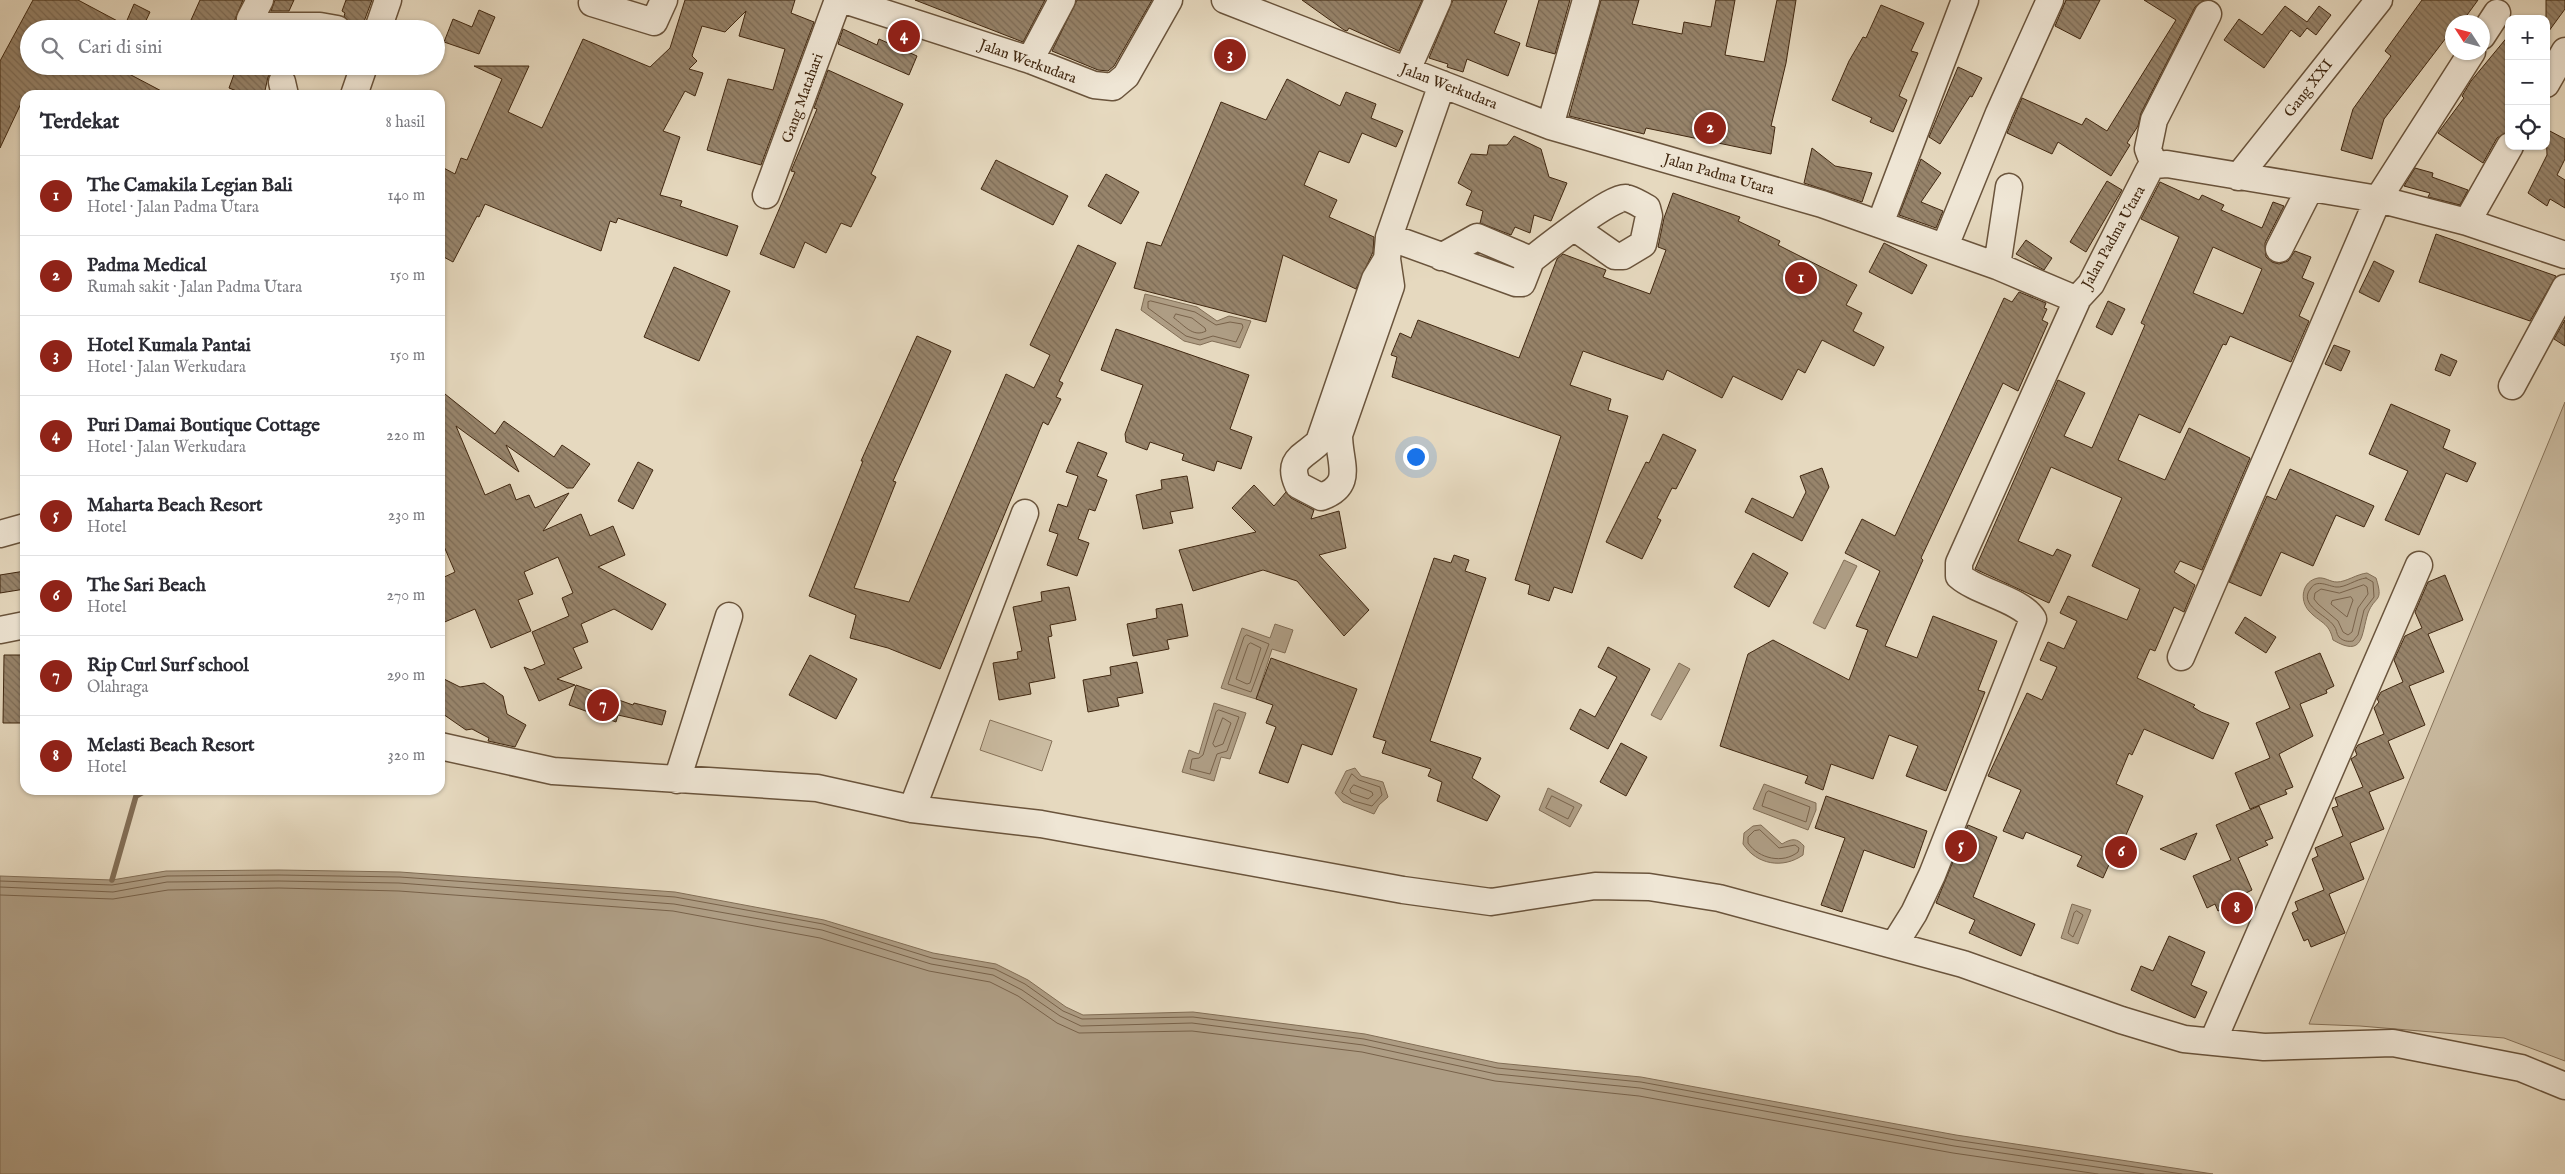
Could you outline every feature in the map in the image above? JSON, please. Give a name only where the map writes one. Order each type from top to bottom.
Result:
[{"type":"street","points":[[251,20],[260,0]]},
{"type":"street","points":[[381,20],[388,0]]},
{"type":"street","points":[[592,3],[654,22],[664,0]]},
{"type":"street","name":"Gang Matahari","points":[[766,195],[838,0]]},
{"type":"street","name":"Jalan Werkudara","points":[[844,0],[1030,60],[1094,85],[1113,87],[1126,76],[1169,0]]},
{"type":"street","points":[[1030,60],[1062,0]]},
{"type":"street","name":"Jalan Werkudara","points":[[1225,0],[1550,126]]},
{"type":"street","points":[[1407,70],[1438,0]]},
{"type":"street","points":[[1550,126],[1586,0]]},
{"type":"street","points":[[1880,224],[1965,0]]},
{"type":"street","points":[[1945,246],[1982,154],[2050,0]]},
{"type":"street","name":"Gang XXI","points":[[2238,177],[2379,0]]},
{"type":"street","points":[[2208,14],[2154,120],[2148,150],[2154,165],[2167,164],[2378,199],[2467,222],[2565,255]]},
{"type":"street","points":[[2490,25],[2498,14]]},
{"type":"street","points":[[2550,77],[2565,51]]},
{"type":"street","points":[[2181,657],[2378,199],[2467,60]]},
{"type":"street","points":[[356,90],[361,75]]},
{"type":"street","points":[[1388,248],[1391,286],[1339,435],[1344,473],[1341,484],[1333,493],[1320,497],[1298,485],[1293,474],[1295,464],[1300,456],[1320,442],[1375,279],[1388,248],[1442,84]]},
{"type":"street","name":"Jalan Padma Utara","points":[[1550,126],[1822,204],[1945,246],[2073,297],[2091,284],[2149,170],[2154,165]]},
{"type":"street","points":[[2467,222],[2508,150]]},
{"type":"street","points":[[1998,266],[2009,188]]},
{"type":"street","points":[[2279,249],[2310,188]]},
{"type":"street","points":[[1388,248],[1441,257],[1477,237],[1531,260],[1575,228]]},
{"type":"street","points":[[2512,386],[2565,288]]},
{"type":"street","points":[[2018,412],[2073,297]]},
{"type":"street","points":[[1894,945],[1914,913],[1932,875],[2032,624],[2033,618],[2031,614],[1968,583],[1959,576],[1959,563],[2073,297]]},
{"type":"street","points":[[912,809],[1025,513]]},
{"type":"street","points":[[0,534],[20,528]]},
{"type":"street","points":[[2213,1041],[2419,565]]},
{"type":"street","points":[[677,780],[730,616]]},
{"type":"street","points":[[0,630],[20,626]]},
{"type":"street","points":[[445,747],[553,771],[818,788],[912,809],[1041,824],[1404,890],[1491,902],[1595,886],[1649,887],[1719,898],[1963,964],[2122,1020],[2184,1038],[2264,1047],[2393,1043],[2521,1068],[2565,1086]]},
{"type":"shaded area","points":[[2565,402],[2565,1061],[2504,1038],[2360,1026],[2309,1024]]},
{"type":"shaded area","points":[[990,720],[1052,741],[1042,771],[980,750]]},
{"type":"water","points":[[1145,294],[1197,307],[1217,321],[1229,316],[1251,321],[1240,348],[1212,341],[1200,345],[1184,341],[1141,310]]},
{"type":"water","points":[[1844,560],[1857,566],[1825,629],[1813,623]]},
{"type":"water","points":[[2367,573],[2376,578],[2379,591],[2378,598],[2368,613],[2360,642],[2351,646],[2343,645],[2333,640],[2327,626],[2306,607],[2303,597],[2305,587],[2308,583],[2318,578],[2340,582]]},
{"type":"water","points":[[1275,624],[1293,630],[1285,653],[1272,649],[1256,699],[1221,688],[1242,628],[1270,638]]},
{"type":"water","points":[[1679,663],[1690,669],[1661,720],[1651,715]]},
{"type":"water","points":[[1214,703],[1246,713],[1230,759],[1221,757],[1214,781],[1182,772],[1189,750],[1199,754]]},
{"type":"water","points":[[1355,768],[1361,776],[1383,782],[1388,797],[1379,805],[1374,814],[1343,802],[1335,793],[1346,771]]},
{"type":"water","points":[[1764,784],[1816,803],[1816,810],[1808,830],[1753,809]]},
{"type":"water","points":[[1548,788],[1582,805],[1570,827],[1539,810]]},
{"type":"water","points":[[1761,825],[1782,844],[1792,840],[1799,841],[1804,846],[1803,855],[1787,862],[1779,863],[1771,863],[1755,857],[1743,844],[1744,833],[1753,826]]},
{"type":"water","points":[[166,871],[400,872],[675,892],[824,920],[933,953],[996,964],[1028,980],[1066,1007],[1083,1015],[1193,1012],[1365,1034],[1498,1063],[1641,1077],[1956,1135],[2213,1174],[0,1174],[0,876],[112,880]]},
{"type":"water","points":[[2072,904],[2091,910],[2078,944],[2061,938]]},
{"type":"building","points":[[33,0],[78,0],[116,20],[22,20]]},
{"type":"building","points":[[200,0],[243,0],[235,20],[191,20]]},
{"type":"building","points":[[275,0],[294,0],[289,11],[271,11]]},
{"type":"building","points":[[346,0],[372,0],[365,20],[347,20],[344,16],[345,13],[342,11]]},
{"type":"building","points":[[685,0],[795,0],[791,13],[814,22],[761,165],[707,150],[728,79],[773,90],[785,49],[739,36],[746,11],[725,32],[702,26],[692,56],[697,61],[689,69],[703,73],[695,96],[685,91],[663,131],[680,137],[660,195],[682,201],[680,206],[738,226],[727,256],[618,218],[616,223],[610,221],[601,251],[485,204],[453,262],[445,258],[445,169],[455,174],[461,158],[467,160],[502,79],[474,66],[529,66],[508,112],[542,128],[583,39],[650,67],[670,48]]},
{"type":"building","points":[[915,0],[1045,0],[1023,42]]},
{"type":"building","points":[[1077,0],[1152,0],[1114,66],[1108,71],[1098,70],[1052,51]]},
{"type":"building","points":[[1302,0],[1422,0],[1399,51],[1349,28],[1347,31],[1344,30]]},
{"type":"building","points":[[1453,0],[1507,0],[1494,33],[1520,43],[1508,76],[1467,59],[1463,72],[1447,67],[1448,64],[1429,58]]},
{"type":"building","points":[[1539,0],[1570,0],[1555,54],[1526,46]]},
{"type":"building","points":[[1601,0],[1639,0],[1632,24],[1682,34],[1684,22],[1711,27],[1716,0],[1735,0],[1725,55],[1764,62],[1777,0],[1796,0],[1786,63],[1771,126],[1775,127],[1771,154],[1646,128],[1644,134],[1569,116]]},
{"type":"building","points":[[2066,0],[2100,0],[2080,39],[2055,26]]},
{"type":"building","points":[[2144,0],[2204,0],[2195,7],[2141,113],[2138,126],[2127,143],[2130,145],[2111,176],[2058,142],[2052,154],[2007,133],[2022,98],[2082,125],[2086,118],[2107,131],[2176,20]]},
{"type":"building","points":[[2422,0],[2478,0],[2467,15],[2445,15],[2445,39],[2384,119],[2372,159],[2341,150],[2353,109],[2391,56],[2385,51]]},
{"type":"building","points":[[2546,0],[2565,0],[2565,9],[2550,30],[2550,15],[2546,15]]},
{"type":"building","points":[[134,4],[150,12],[146,20],[127,20]]},
{"type":"building","points":[[1881,5],[1924,23],[1911,51],[1918,53],[1899,96],[1907,100],[1893,132],[1870,122],[1872,118],[1832,100],[1849,61],[1863,37],[1866,38]]},
{"type":"building","points":[[2285,6],[2307,22],[2319,6],[2331,15],[2316,35],[2307,28],[2300,37],[2291,30],[2264,68],[2224,40],[2239,19],[2262,35]]},
{"type":"building","points":[[479,10],[495,17],[479,54],[445,42],[453,19],[472,27]]},
{"type":"building","points":[[20,24],[20,75],[131,75],[160,90],[20,90],[20,106],[0,148],[0,61]]},
{"type":"building","points":[[843,29],[877,45],[879,39],[917,56],[909,75],[838,44]]},
{"type":"building","points":[[2505,40],[2505,133],[2497,138],[2483,163],[2438,133],[2464,98],[2462,96],[2471,81]]},
{"type":"building","points":[[1958,67],[1982,78],[1972,97],[1970,96],[1940,144],[1929,137]]},
{"type":"building","points":[[828,70],[903,104],[871,174],[876,177],[851,227],[841,223],[826,253],[805,242],[794,268],[760,254],[795,172],[791,171],[817,109],[814,108]]},
{"type":"building","points":[[234,75],[269,75],[265,90],[234,90],[229,88]]},
{"type":"building","points":[[1287,79],[1340,106],[1346,92],[1376,104],[1371,118],[1403,131],[1396,147],[1362,133],[1349,163],[1319,151],[1304,185],[1337,200],[1329,217],[1374,237],[1373,252],[1356,289],[1283,255],[1266,322],[1134,288],[1147,242],[1161,246],[1221,102],[1266,120]]},
{"type":"building","points":[[2550,131],[2565,139],[2565,159],[2557,175],[2565,180],[2565,208],[2550,199],[2547,206],[2528,193],[2547,155],[2547,150],[2550,150]]},
{"type":"building","points":[[1514,136],[1541,149],[1549,177],[1567,183],[1551,221],[1534,215],[1530,233],[1515,227],[1511,235],[1480,223],[1483,211],[1466,205],[1472,191],[1458,183],[1471,154],[1487,155],[1489,145],[1507,145]]},
{"type":"building","points":[[1812,148],[1835,166],[1872,173],[1862,202],[1804,183]]},
{"type":"building","points":[[1921,159],[1941,173],[1921,202],[1943,211],[1936,228],[1899,215]]},
{"type":"building","points":[[996,160],[1068,196],[1053,225],[981,189]]},
{"type":"building","points":[[2415,168],[2433,173],[2432,177],[2468,190],[2460,205],[2428,197],[2430,193],[2404,186]]},
{"type":"building","points":[[1106,174],[1139,192],[1121,224],[1088,206]]},
{"type":"building","points":[[2107,181],[2122,190],[2086,252],[2070,242]]},
{"type":"building","points":[[2160,182],[2199,200],[2202,195],[2224,205],[2221,210],[2262,228],[2273,202],[2284,206],[2265,243],[2266,257],[2272,262],[2279,264],[2288,261],[2295,251],[2311,257],[2302,278],[2314,283],[2299,316],[2309,321],[2291,362],[2230,336],[2226,345],[2223,344],[2180,433],[2139,414],[2118,460],[2165,480],[2189,428],[2250,458],[2202,570],[2180,561],[2174,572],[2195,585],[2184,612],[2174,607],[2155,651],[2150,649],[2137,678],[2195,705],[2193,707],[2201,712],[2229,723],[2213,759],[2144,729],[2132,755],[2129,753],[2116,784],[2143,796],[2119,851],[2116,849],[2103,878],[2077,866],[2082,856],[2026,832],[2023,839],[2003,831],[2021,790],[1988,776],[2027,693],[2042,700],[2057,667],[2040,660],[2048,642],[2064,649],[2077,621],[2060,613],[2068,596],[2127,620],[2140,589],[2092,566],[2122,498],[2051,467],[2018,541],[2053,556],[2057,549],[2071,555],[2049,603],[1975,569],[2058,380],[2085,393],[2064,436],[2092,448],[2145,325],[2141,323],[2179,237],[2141,219]],"holes":[[[2213,247],[2262,269],[2243,314],[2193,293]]]},
{"type":"building","points":[[1673,193],[1740,217],[1738,221],[1780,241],[1778,245],[1857,285],[1846,305],[1862,313],[1853,331],[1884,347],[1874,366],[1822,340],[1805,373],[1798,369],[1782,400],[1733,376],[1722,398],[1667,370],[1663,380],[1583,351],[1570,385],[1611,399],[1608,410],[1628,416],[1572,593],[1554,587],[1549,601],[1528,594],[1530,585],[1515,580],[1561,436],[1392,377],[1397,357],[1391,355],[1400,333],[1411,338],[1418,320],[1519,358],[1557,259],[1563,254],[1606,270],[1603,277],[1650,294],[1666,250],[1658,247],[1664,218]]},
{"type":"building","points":[[2436,234],[2556,276],[2530,321],[2419,282]]},
{"type":"building","points":[[2026,240],[2052,258],[2044,270],[2016,254]]},
{"type":"building","points":[[1884,243],[1927,265],[1912,294],[1869,272]]},
{"type":"building","points":[[1078,245],[1116,263],[1059,381],[1063,383],[1056,397],[1061,399],[1048,425],[1043,422],[940,669],[888,648],[850,638],[856,615],[809,596],[863,461],[861,461],[917,336],[951,351],[893,481],[896,482],[854,588],[909,602],[1006,374],[1034,388],[1050,355],[1030,345]]},
{"type":"building","points":[[2374,261],[2394,271],[2379,302],[2359,292]]},
{"type":"building","points":[[674,267],[730,291],[699,361],[644,337]]},
{"type":"building","points":[[2019,292],[2046,303],[2044,308],[2047,309],[2042,320],[2048,323],[2018,391],[2003,383],[1921,558],[1923,560],[1885,646],[1917,658],[1933,616],[1997,641],[1978,690],[1985,692],[1946,791],[1906,776],[1918,746],[1889,735],[1873,779],[1831,764],[1823,790],[1805,783],[1808,776],[1720,746],[1748,654],[1773,640],[1849,680],[1868,630],[1856,626],[1880,571],[1845,553],[1862,519],[1895,536],[2004,298],[2012,302]]},
{"type":"building","points":[[2108,301],[2125,309],[2112,335],[2096,327]]},
{"type":"building","points":[[2565,320],[2565,346],[2554,339]]},
{"type":"building","points":[[1116,329],[1249,375],[1230,429],[1252,437],[1241,469],[1217,461],[1214,471],[1182,460],[1184,454],[1150,442],[1147,450],[1126,442],[1125,434],[1143,385],[1101,370]]},
{"type":"building","points":[[2334,345],[2350,351],[2341,371],[2325,364]]},
{"type":"building","points":[[2441,354],[2457,361],[2450,376],[2435,370]]},
{"type":"building","points":[[445,394],[495,434],[504,421],[554,457],[562,445],[590,464],[573,488],[567,488],[506,445],[519,472],[456,426],[485,495],[510,484],[516,500],[529,495],[535,508],[569,493],[543,531],[581,514],[590,536],[613,526],[625,555],[598,567],[666,604],[652,630],[614,609],[581,624],[588,642],[573,648],[582,668],[557,679],[575,685],[539,701],[524,667],[531,670],[545,664],[532,632],[569,616],[562,598],[573,593],[558,557],[524,572],[533,594],[518,600],[531,631],[491,648],[475,609],[445,622],[445,577],[455,572],[445,549]]},
{"type":"building","points":[[2391,404],[2450,430],[2443,448],[2476,463],[2467,482],[2446,473],[2419,535],[2385,520],[2408,471],[2369,454]]},
{"type":"building","points":[[1663,434],[1696,450],[1676,489],[1672,488],[1657,518],[1661,520],[1642,559],[1606,542],[1646,462],[1649,463]]},
{"type":"building","points":[[1078,442],[1107,453],[1097,476],[1107,480],[1095,511],[1089,509],[1078,539],[1089,543],[1077,576],[1047,565],[1058,534],[1049,531],[1058,504],[1067,507],[1078,476],[1066,472]]},
{"type":"building","points":[[638,462],[653,470],[633,509],[618,501]]},
{"type":"building","points":[[1822,468],[1829,487],[1802,541],[1745,512],[1752,498],[1793,518],[1806,492],[1800,476]]},
{"type":"building","points":[[2290,469],[2374,506],[2364,527],[2336,515],[2313,566],[2281,552],[2261,596],[2229,582],[2267,496],[2276,500]]},
{"type":"building","points":[[1187,476],[1193,508],[1170,512],[1173,523],[1143,529],[1136,495],[1162,489],[1161,480]]},
{"type":"building","points":[[1254,485],[1274,506],[1286,492],[1291,498],[1314,510],[1311,519],[1339,511],[1346,548],[1319,555],[1369,610],[1344,636],[1297,581],[1263,570],[1193,591],[1179,550],[1256,532],[1232,508]]},
{"type":"building","points":[[1753,553],[1788,573],[1769,607],[1734,587]]},
{"type":"building","points":[[1454,555],[1469,560],[1465,571],[1486,578],[1430,741],[1481,758],[1472,778],[1500,796],[1487,821],[1437,801],[1442,782],[1428,776],[1431,769],[1382,753],[1386,741],[1373,737],[1434,558],[1451,563]]},
{"type":"building","points":[[20,572],[20,590],[0,593],[0,575]]},
{"type":"building","points":[[2445,575],[2463,620],[2428,634],[2444,672],[2409,686],[2425,725],[2388,741],[2404,778],[2369,792],[2384,829],[2350,843],[2364,879],[2329,894],[2345,933],[2311,947],[2308,939],[2304,941],[2292,913],[2298,910],[2295,902],[2324,890],[2312,859],[2318,856],[2315,848],[2343,836],[2332,808],[2338,806],[2335,798],[2363,787],[2351,759],[2357,755],[2355,750],[2358,745],[2384,734],[2374,708],[2379,702],[2377,699],[2381,692],[2403,682],[2394,660],[2405,636],[2422,628],[2415,612],[2428,582]]},
{"type":"building","points":[[1069,587],[1076,620],[1050,625],[1052,636],[1048,637],[1055,678],[1029,683],[1031,694],[999,700],[993,663],[1018,659],[1017,652],[1022,651],[1013,607],[1042,601],[1041,592]]},
{"type":"building","points":[[1182,604],[1188,636],[1167,640],[1169,649],[1133,656],[1127,624],[1157,618],[1156,609]]},
{"type":"building","points":[[2245,617],[2276,637],[2266,653],[2235,633]]},
{"type":"building","points":[[1608,647],[1650,669],[1608,749],[1570,729],[1580,709],[1595,717],[1617,677],[1598,667]]},
{"type":"building","points":[[2320,653],[2334,686],[2326,690],[2327,693],[2300,704],[2313,736],[2279,754],[2293,787],[2285,790],[2287,794],[2250,809],[2235,773],[2270,758],[2256,723],[2290,708],[2275,672]]},
{"type":"building","points":[[4,655],[20,655],[20,723],[3,723]]},
{"type":"building","points":[[810,655],[857,679],[836,719],[789,695]]},
{"type":"building","points":[[1271,658],[1357,689],[1332,755],[1302,744],[1288,783],[1259,773],[1276,727],[1266,723],[1273,705],[1256,699]]},
{"type":"building","points":[[1137,662],[1143,693],[1117,698],[1119,706],[1088,712],[1083,680],[1111,675],[1110,667]]},
{"type":"building","points":[[445,680],[460,687],[484,683],[503,696],[507,714],[526,725],[515,747],[488,741],[489,738],[472,729],[466,730],[445,715]]},
{"type":"building","points":[[576,685],[633,705],[634,703],[666,711],[662,725],[618,715],[616,722],[569,705]]},
{"type":"building","points":[[1621,743],[1647,757],[1626,796],[1600,782]]},
{"type":"building","points":[[1826,796],[1927,831],[1914,868],[1864,850],[1842,912],[1821,905],[1845,838],[1815,828]]},
{"type":"building","points":[[2259,806],[2273,838],[2265,841],[2268,845],[2238,858],[2252,890],[2244,894],[2246,898],[2218,911],[2215,904],[2207,908],[2193,876],[2231,860],[2216,825]]},
{"type":"building","points":[[1968,825],[1997,837],[1973,897],[2035,924],[2021,956],[1969,933],[1975,920],[1936,903]]},
{"type":"building","points":[[2197,833],[2185,860],[2160,849]]},
{"type":"building","points":[[2169,936],[2205,952],[2191,985],[2207,992],[2195,1018],[2131,990],[2141,966],[2153,971]]},
{"type":"waterway","points":[[112,880],[138,795]]},
{"type":"place","name":"Puri Damai Boutique Cottage","points":[[904,36]]},
{"type":"place","name":"Hotel Kumala Pantai","points":[[1230,55]]},
{"type":"place","name":"Padma Medical","points":[[1710,128]]},
{"type":"place","name":"The Camakila Legian Bali","points":[[1801,278]]},
{"type":"place","name":"Rip Curl Surf school","points":[[603,705]]},
{"type":"place","name":"Maharta Beach Resort","points":[[1961,846]]},
{"type":"place","name":"The Sari Beach","points":[[2121,852]]},
{"type":"place","name":"Melasti Beach Resort","points":[[2237,908]]}]
